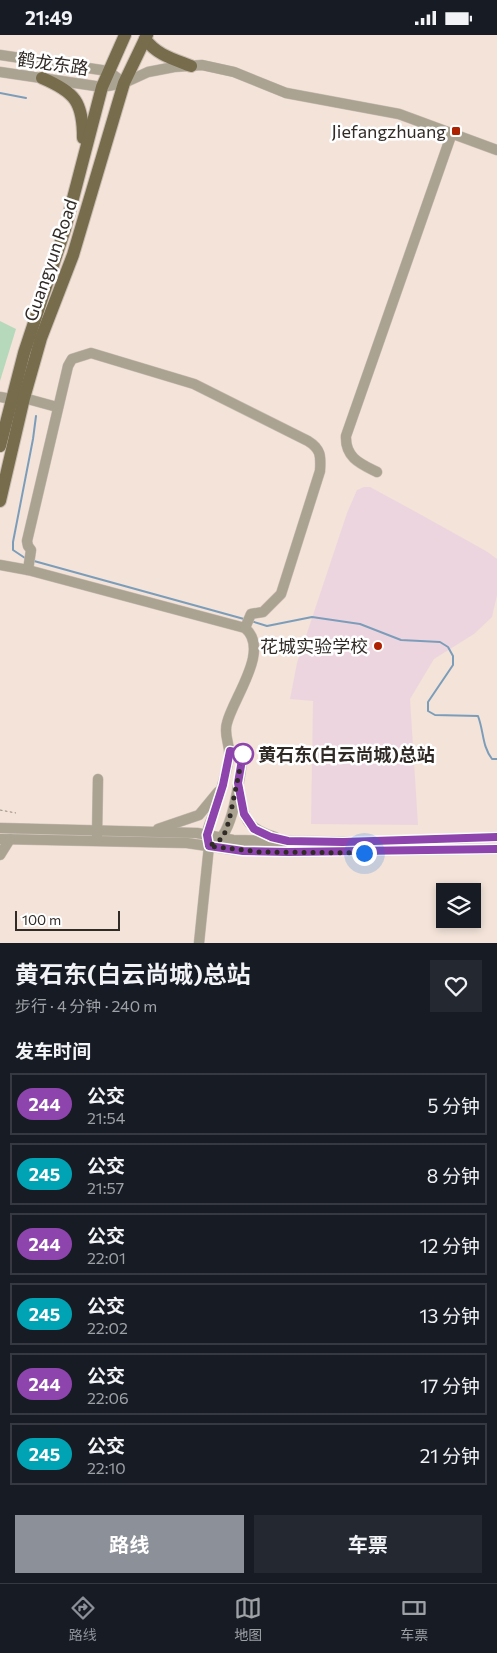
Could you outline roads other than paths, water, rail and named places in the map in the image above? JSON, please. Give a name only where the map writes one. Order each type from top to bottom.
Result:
[{"type":"main road","name":"Guangyun Road","points":[[0,501],[12,398],[24,353],[61,242],[102,87],[125,35]]},
{"type":"main road","name":"Guangyun Road","points":[[0,446],[3,421],[12,398],[41,339],[75,248],[124,83],[146,37]]},
{"type":"main road","points":[[146,37],[152,48],[160,54],[191,66]]},
{"type":"main road","points":[[42,78],[65,89],[80,107],[83,120],[83,155],[101,160]]},
{"type":"street","name":"鹤龙东路","points":[[0,55],[108,71],[124,83]]},
{"type":"street","points":[[42,78],[45,62]]},
{"type":"street","name":"鹤龙东路","points":[[0,72],[102,87],[124,83],[148,72],[202,65],[234,73],[286,93],[399,113],[497,150]]},
{"type":"street","points":[[377,472],[352,457],[347,449],[346,436],[452,133]]},
{"type":"street","points":[[28,570],[31,550],[27,541],[64,374],[72,359],[91,353],[194,384],[317,447],[321,455],[320,471],[281,594],[263,612],[251,614],[245,629]]},
{"type":"street","points":[[12,398],[57,407]]},
{"type":"street","points":[[0,565],[28,570],[245,629],[251,633],[255,641],[255,652],[245,682],[225,728],[230,751],[223,785],[207,835],[209,846],[199,943]]},
{"type":"street","points":[[209,846],[223,838],[232,812],[243,754],[230,751]]},
{"type":"street","points":[[97,841],[98,779]]},
{"type":"street","points":[[238,783],[247,822],[261,833],[288,841]]},
{"type":"street","points":[[148,832],[199,815],[223,785]]},
{"type":"street","points":[[0,828],[148,832],[288,841],[374,842],[497,837]]},
{"type":"street","points":[[0,855],[5,839],[187,843],[243,851],[298,853],[497,849]]},
{"type":"waterway","points":[[0,93],[26,98]]},
{"type":"waterway","points":[[25,558],[13,550],[13,542],[36,416]]},
{"type":"waterway","points":[[34,561],[244,619]]},
{"type":"waterway","points":[[251,621],[267,626],[312,617],[360,624],[401,640],[440,642],[448,647],[453,656],[453,665],[428,702],[428,711],[435,715],[478,716],[486,749],[492,759],[497,759]]},
{"type":"place","name":"Jiefangzhuang","points":[[456,131]]},
{"type":"place","name":"花城实验学校","points":[[378,646]]},
{"type":"place","name":"黄石东(白云尚城)总站","points":[[243,754]]}]
